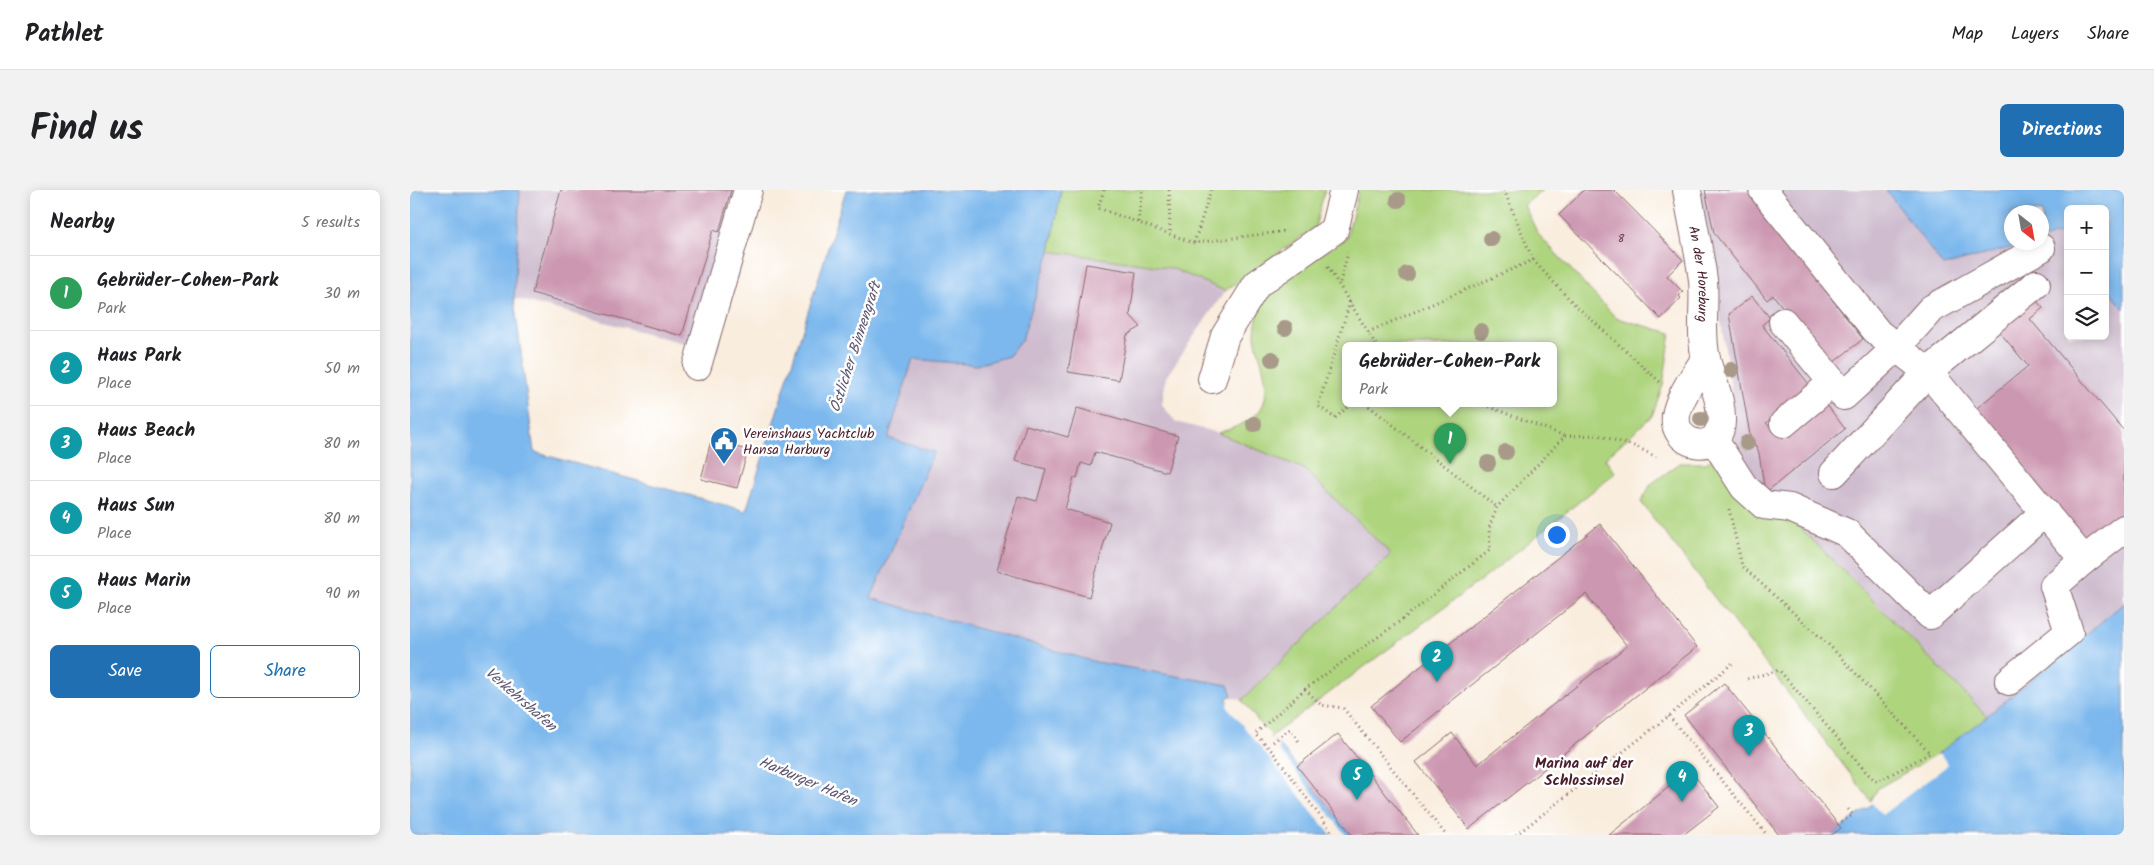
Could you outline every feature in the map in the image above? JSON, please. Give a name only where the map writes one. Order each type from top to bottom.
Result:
[{"type":"street","points":[[697,366],[748,190]]},
{"type":"street","points":[[1212,379],[1225,336],[1257,284],[1334,230],[1344,190]]},
{"type":"street","name":"An der Horeburg","points":[[1687,190],[1703,280],[1706,358],[1722,413],[1721,430],[1714,440]]},
{"type":"street","points":[[1763,190],[1878,333],[1928,372],[2084,560]]},
{"type":"street","points":[[1783,322],[1844,396],[1896,348],[1932,309],[2037,250]]},
{"type":"street","points":[[1834,473],[1928,372],[2036,284]]},
{"type":"street","points":[[1706,358],[1682,398],[1675,421],[1681,436],[1690,442],[1703,444],[1714,440],[1744,487],[1764,505],[1790,508],[1847,532],[1930,615],[2045,512]]},
{"type":"street","points":[[1784,422],[1832,383]]},
{"type":"street","points":[[2009,681],[2069,632],[2054,586],[2124,529]]},
{"type":"path","points":[[1104,190],[1098,208],[1194,243],[1301,229],[1374,342]]},
{"type":"path","points":[[1138,222],[1142,190]]},
{"type":"path","points":[[1169,190],[1170,234]]},
{"type":"path","points":[[1194,243],[1211,190]]},
{"type":"path","points":[[1504,190],[1533,260],[1579,308],[1669,390],[1682,398]]},
{"type":"path","points":[[1368,332],[1533,260]]},
{"type":"path","points":[[1348,407],[1336,418],[1318,406],[1350,302]]},
{"type":"path","points":[[1370,407],[1497,507]]},
{"type":"path","points":[[1489,407],[1565,436],[1598,435],[1637,446],[1656,457]]},
{"type":"path","points":[[1334,835],[1272,751],[1255,734],[1305,689],[1399,622],[1490,550],[1489,528],[1497,507],[1565,436]]},
{"type":"path","points":[[1727,503],[1742,566],[1831,646],[1930,753],[1877,782],[1867,773],[1778,670],[1747,679]]},
{"type":"path","points":[[1516,835],[1669,716],[1734,662]]},
{"type":"path","points":[[1305,689],[1321,705],[1342,708],[1446,835]]},
{"type":"path","points":[[1669,716],[1767,835]]},
{"type":"path","points":[[1273,742],[1290,730],[1299,742]]},
{"type":"path","points":[[1837,824],[1853,814],[1848,809]]},
{"type":"shaded area","points":[[520,190],[761,190],[717,352],[514,298]]},
{"type":"shaded area","points":[[1691,190],[1886,190],[1943,266],[2004,249],[2049,250],[2049,236],[2064,232],[2064,340],[2109,340],[2109,290],[2124,309],[2124,603],[1987,716],[1791,521],[1744,467],[1731,441],[1733,403],[1714,274]]},
{"type":"shaded area","points":[[1050,251],[1171,268],[1225,291],[1166,377],[1162,405],[1176,422],[1218,433],[1304,469],[1391,554],[1242,700],[1231,697],[1228,685],[1096,662],[871,598],[934,453],[888,438],[913,359],[976,365],[1022,339]]},
{"type":"green space","points":[[1061,190],[1325,190],[1315,227],[1225,291],[1171,268],[1050,251]]},
{"type":"green space","points":[[1359,190],[1543,190],[1524,205],[1538,234],[1616,318],[1671,333],[1663,385],[1652,416],[1605,458],[1615,473],[1493,571],[1270,737],[1242,700],[1391,554],[1304,469],[1218,433],[1253,418],[1260,411],[1266,392],[1255,329],[1264,292],[1309,261],[1346,239]]},
{"type":"green space","points":[[1731,441],[1744,467],[1766,493],[1987,716],[1940,753],[1878,788],[1871,801],[1641,502],[1651,484],[1680,463],[1706,463]]},
{"type":"water","points":[[410,190],[520,190],[514,298],[534,452],[746,511],[846,190],[1061,190],[1050,251],[1022,339],[1009,356],[976,365],[913,359],[888,438],[934,452],[871,598],[1096,662],[1228,685],[1232,695],[1226,699],[1282,748],[1352,835],[410,835]]},
{"type":"water","points":[[1886,190],[2124,190],[2124,309],[2109,290],[2109,205],[2064,205],[2064,232],[2049,237],[2049,205],[2004,205],[2004,249],[1943,266]]},
{"type":"water","points":[[2124,603],[2124,835],[1832,835],[1987,716]]},
{"type":"pier","points":[[1230,699],[1271,735],[1270,737],[1280,747],[1278,749],[1346,835],[1331,835],[1227,706]]},
{"type":"pier","points":[[1940,753],[1948,765],[1882,815],[1871,802],[1923,762]]},
{"type":"building","points":[[561,190],[731,190],[719,232],[713,230],[682,336],[532,293]]},
{"type":"building","points":[[1584,190],[1614,190],[1683,260],[1667,276],[1683,292],[1679,296],[1681,298],[1661,319],[1559,215]]},
{"type":"building","points":[[1705,190],[1747,190],[1863,339],[1829,366],[1773,295],[1767,300],[1714,233]]},
{"type":"building","points":[[1086,264],[1136,272],[1130,315],[1141,327],[1127,335],[1119,380],[1068,372]]},
{"type":"building","points":[[1752,296],[1770,318],[1762,325],[1812,388],[1766,423],[1779,437],[1824,401],[1845,429],[1765,493],[1759,453],[1750,435],[1729,314]]},
{"type":"building","points":[[2034,298],[2043,308],[2030,319],[2124,431],[2124,515],[2085,547],[1972,412],[2028,366],[1997,329]]},
{"type":"building","points":[[1077,408],[1178,436],[1167,472],[1095,452],[1091,466],[1081,463],[1077,478],[1074,477],[1065,509],[1110,522],[1089,597],[997,571],[1018,496],[1037,501],[1046,469],[1015,461],[1026,425],[1068,437]]},
{"type":"building","name":"Vereinshaus Yachtclub Hansa Harburg","points":[[711,441],[748,450],[737,488],[701,479]]},
{"type":"building","points":[[1600,524],[1697,647],[1469,829],[1416,762],[1452,733],[1477,765],[1627,646],[1586,594],[1400,742],[1371,706]]},
{"type":"building","points":[[1724,683],[1841,828],[1832,835],[1779,835],[1684,715]]},
{"type":"building","points":[[1338,734],[1418,835],[1352,835],[1297,766]]},
{"type":"building","points":[[1690,770],[1719,807],[1683,835],[1609,835]]},
{"type":"place","name":"Gebrüder-Cohen-Park","points":[[1450,464]]},
{"type":"place","name":"Vereinshaus Yachtclub Hansa Harburg","points":[[724,465]]},
{"type":"place","name":"Haus Park","points":[[1437,682]]},
{"type":"place","name":"Haus Beach","points":[[1749,756]]},
{"type":"place","name":"Haus Marin","points":[[1357,800]]},
{"type":"place","name":"Haus Sun","points":[[1682,802]]},
{"type":"district","name":"Marina auf der Schlossinsel","points":[[1584,772]]},
{"type":"water label","name":"Östlicher Binnengraft","points":[[855,347]]},
{"type":"water label","name":"Verkehrshafen","points":[[521,699]]},
{"type":"water label","name":"Harburger Hafen","points":[[808,781]]}]
